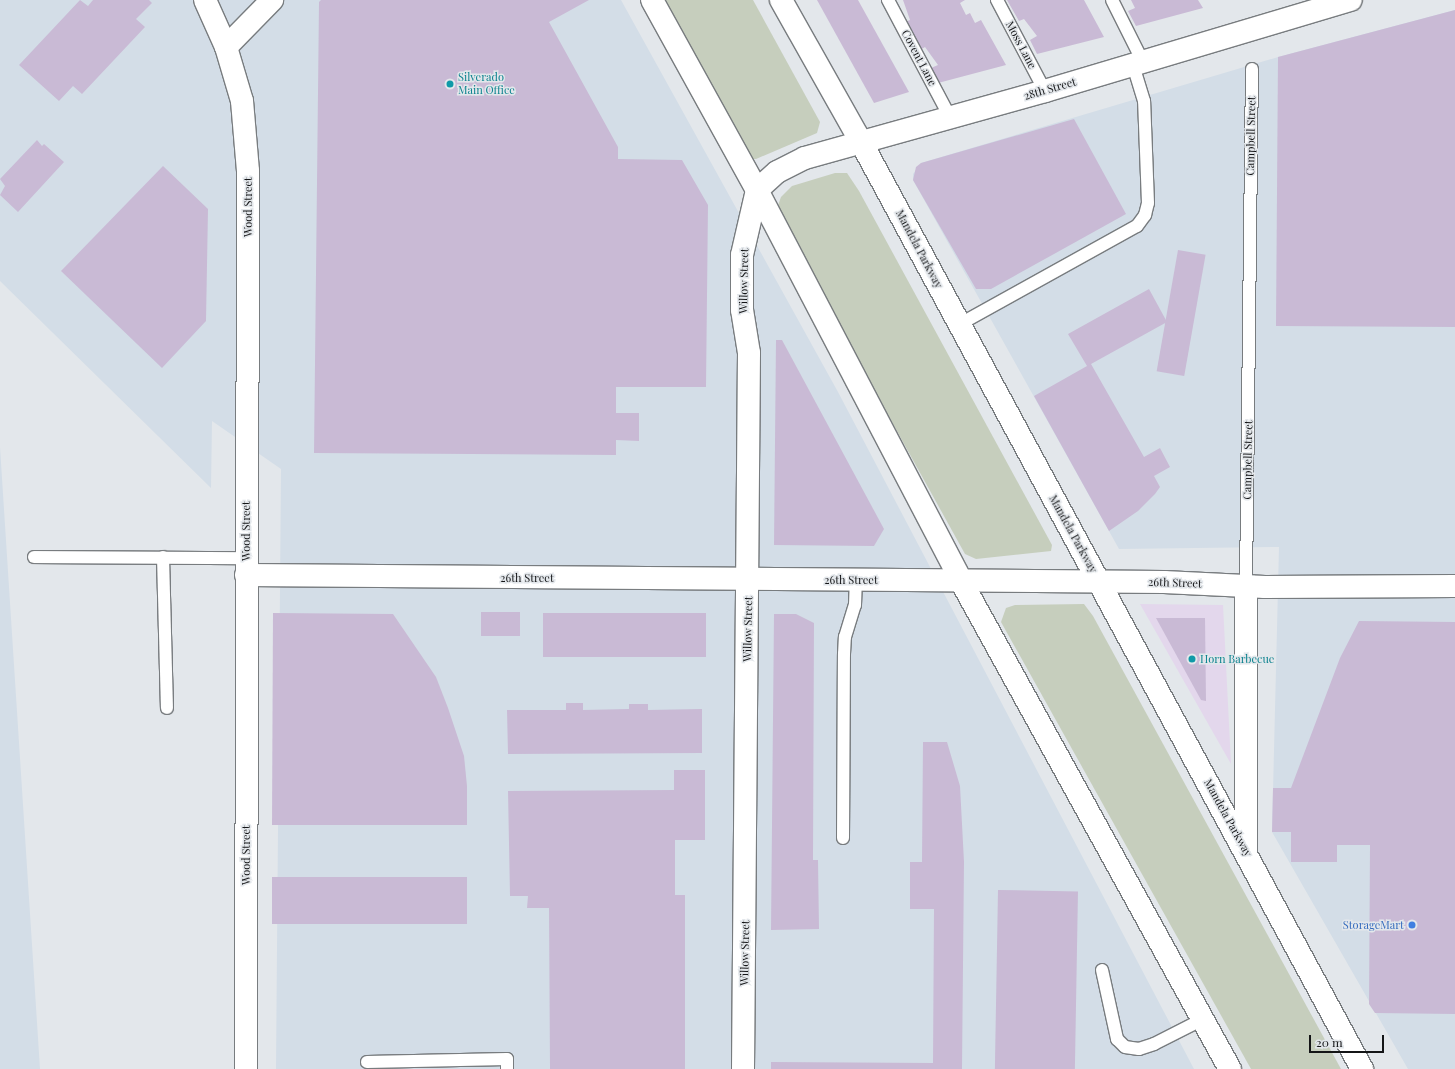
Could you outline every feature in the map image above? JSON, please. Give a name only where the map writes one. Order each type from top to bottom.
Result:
[{"type":"street","name":"Wood Street","points":[[205,0],[226,47],[242,101],[248,170],[246,1069]]},
{"type":"street","points":[[226,47],[272,0]]},
{"type":"street","points":[[652,0],[757,190],[961,581],[1230,1069]]},
{"type":"street","name":"Mandela Parkway","points":[[781,0],[861,142],[960,324],[1246,851],[1362,1069]]},
{"type":"street","name":"28th Street","points":[[757,190],[777,172],[805,158],[1045,91],[1338,2]]},
{"type":"street","name":"Willow Street","points":[[743,1069],[749,353],[742,310],[742,255],[747,224],[757,190]]},
{"type":"street","name":"26th Street","points":[[246,566],[856,580],[1164,582],[1246,586],[1455,586]]},
{"type":"street","name":"Campbell Street","points":[[1246,586],[1246,851]]},
{"type":"lane","name":"Covent Lane","points":[[888,0],[950,117]]},
{"type":"lane","name":"Moss Lane","points":[[997,0],[1045,91]]},
{"type":"lane","points":[[960,324],[1137,226],[1145,215],[1148,203],[1144,101],[1138,63],[1112,0]]},
{"type":"lane","name":"Campbell Street","points":[[1246,586],[1252,69]]},
{"type":"lane","points":[[34,557],[163,557],[246,566]]},
{"type":"lane","points":[[163,557],[167,708]]},
{"type":"lane","points":[[843,838],[844,654],[845,637],[855,605],[856,580]]},
{"type":"lane","points":[[1102,970],[1117,1039],[1125,1047],[1139,1049],[1154,1044],[1203,1019]]},
{"type":"lane","points":[[367,1062],[507,1059],[507,1069]]},
{"type":"shaded area","points":[[0,0],[621,0],[838,392],[1194,1069],[276,1069],[281,469],[212,421],[211,488],[0,281]]},
{"type":"shaded area","points":[[1455,10],[1455,1069],[1408,1069],[1272,832],[1279,547],[1119,549],[913,180],[913,174],[921,163],[1278,57]]},
{"type":"shaded area","points":[[0,447],[5,525],[40,1069],[0,1069]]},
{"type":"shaded area","points":[[1140,604],[1223,605],[1231,764]]},
{"type":"green space","points":[[660,0],[753,0],[820,122],[817,133],[756,159],[749,159]]},
{"type":"green space","points":[[835,173],[847,173],[859,191],[1052,545],[1051,551],[976,559],[965,554],[831,312],[777,208],[781,197],[792,186]]},
{"type":"green space","points":[[1084,604],[1093,616],[1341,1069],[1251,1069],[1001,622],[1006,608],[1015,605]]},
{"type":"building","points":[[80,0],[88,6],[93,0],[149,0],[152,3],[136,19],[145,27],[82,94],[73,86],[59,101],[19,65]]},
{"type":"building","points":[[321,0],[589,0],[549,22],[618,147],[618,159],[682,160],[708,205],[706,387],[616,387],[616,413],[639,413],[639,441],[616,440],[616,455],[314,453],[319,2]]},
{"type":"building","points":[[817,0],[858,0],[909,92],[874,103]]},
{"type":"building","points":[[903,0],[965,0],[960,3],[966,15],[970,13],[975,23],[981,20],[1006,65],[938,83],[931,68],[938,65],[925,47],[920,50],[905,22],[910,20]]},
{"type":"building","points":[[1007,0],[1084,0],[1104,37],[1037,54],[1030,40],[1037,36],[1024,19],[1019,21]]},
{"type":"building","points":[[1131,0],[1198,0],[1203,8],[1136,26],[1128,11],[1135,8]]},
{"type":"building","points":[[1455,10],[1455,327],[1276,326],[1278,57]]},
{"type":"building","points":[[1074,119],[1126,214],[991,289],[976,289],[913,180],[916,167],[921,163]]},
{"type":"building","points":[[37,140],[42,146],[44,144],[64,162],[18,212],[0,195],[5,186],[0,179]]},
{"type":"building","points":[[163,166],[208,209],[206,321],[162,368],[61,271]]},
{"type":"building","points":[[1178,250],[1206,255],[1184,376],[1157,371]]},
{"type":"building","points":[[1149,289],[1167,322],[1091,364],[1144,457],[1160,448],[1170,467],[1154,476],[1160,487],[1155,494],[1138,511],[1109,531],[1034,396],[1087,366],[1068,334]]},
{"type":"building","points":[[776,340],[782,340],[884,529],[874,546],[774,545]]},
{"type":"building","points":[[481,612],[520,612],[520,636],[481,636]]},
{"type":"building","points":[[273,613],[393,614],[436,677],[448,708],[464,756],[467,786],[467,825],[272,825]]},
{"type":"building","points":[[543,613],[706,613],[706,657],[543,657]]},
{"type":"building","points":[[774,614],[796,614],[814,623],[813,860],[818,860],[819,929],[771,930]]},
{"type":"building","name":"Horn Barbecue","points":[[1156,618],[1205,618],[1206,701],[1201,700]]},
{"type":"building","points":[[1359,621],[1455,622],[1455,1014],[1375,1013],[1369,1004],[1370,845],[1337,845],[1337,862],[1291,862],[1291,832],[1272,832],[1273,788],[1291,788],[1340,658]]},
{"type":"building","points":[[566,703],[583,703],[583,710],[629,709],[629,704],[648,704],[648,710],[702,709],[702,753],[508,754],[507,710],[566,710]]},
{"type":"building","points":[[923,742],[947,742],[960,786],[964,862],[962,1069],[771,1069],[771,1062],[933,1063],[934,909],[910,909],[910,862],[922,862]]},
{"type":"building","points":[[674,770],[705,770],[705,840],[675,840],[675,895],[685,895],[685,1069],[550,1069],[549,908],[527,908],[528,896],[510,896],[508,791],[674,790]]},
{"type":"building","points":[[272,877],[467,877],[467,924],[272,924]]},
{"type":"building","points":[[998,890],[1078,891],[1075,1069],[995,1069]]},
{"type":"place","name":"Silverado Main Office","points":[[450,84]]},
{"type":"place","name":"Horn Barbecue","points":[[1192,659]]},
{"type":"place","name":"StorageMart","points":[[1412,925]]}]
